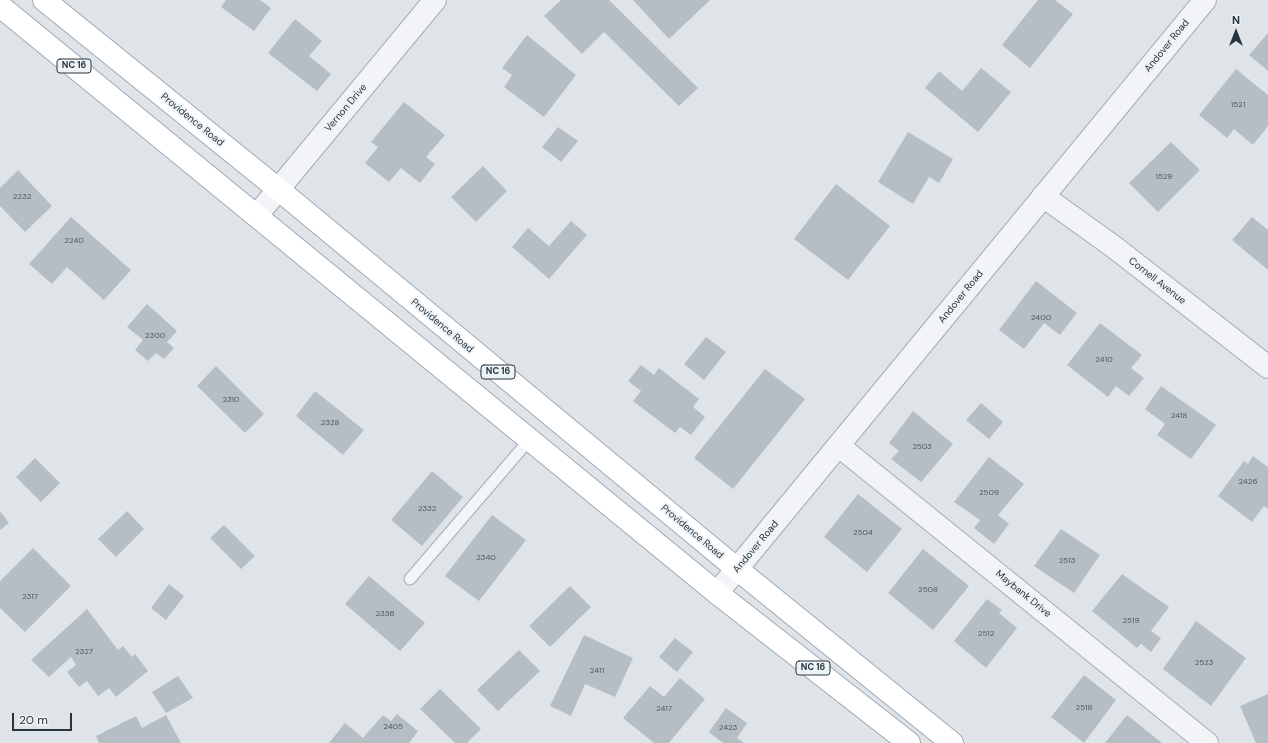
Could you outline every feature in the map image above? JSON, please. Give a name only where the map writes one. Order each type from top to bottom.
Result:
[{"type":"main road","name":"Providence Road","points":[[44,0],[278,189],[737,569],[952,743]]},
{"type":"main road","name":"NC 16","points":[[0,6],[718,593],[909,743]]},
{"type":"street","name":"Vernon Drive","points":[[257,215],[435,0]]},
{"type":"street","name":"Andover Road","points":[[718,593],[1205,0]]},
{"type":"street","name":"Cornell Avenue","points":[[1043,196],[1114,247],[1268,367]]},
{"type":"street","name":"Maybank Drive","points":[[839,446],[1206,743]]},
{"type":"lane","points":[[410,579],[530,439]]},
{"type":"building","points":[[226,0],[260,0],[271,8],[254,31],[221,7]]},
{"type":"building","points":[[561,0],[609,0],[698,88],[679,106],[604,32],[582,54],[544,16]]},
{"type":"building","points":[[633,0],[710,0],[669,39]]},
{"type":"building","points":[[1038,0],[1055,0],[1073,14],[1030,68],[1002,45]]},
{"type":"building","points":[[295,19],[322,41],[309,56],[331,74],[317,91],[268,53]]},
{"type":"building","points":[[1268,33],[1268,71],[1249,55]]},
{"type":"building","points":[[527,35],[576,75],[544,117],[504,87],[512,75],[502,68]]},
{"type":"building","points":[[981,68],[1011,92],[978,132],[925,88],[939,71],[962,91]]},
{"type":"building","points":[[1236,69],[1268,95],[1268,126],[1253,145],[1234,129],[1227,138],[1199,115]]},
{"type":"building","points":[[404,102],[445,135],[426,157],[435,164],[420,183],[401,168],[389,182],[365,163],[378,147],[371,142]]},
{"type":"building","points":[[558,127],[578,141],[561,162],[542,147]]},
{"type":"building","points":[[908,132],[953,159],[939,183],[929,177],[913,204],[878,182]]},
{"type":"building","points":[[1171,142],[1200,170],[1158,212],[1129,183]]},
{"type":"building","points":[[483,166],[507,191],[476,222],[451,197]]},
{"type":"building","points":[[18,170],[52,206],[25,232],[0,206],[0,188]]},
{"type":"building","points":[[836,184],[890,226],[848,280],[794,239]]},
{"type":"building","points":[[71,217],[131,270],[104,300],[67,267],[52,284],[29,264]]},
{"type":"building","points":[[1252,217],[1268,230],[1268,270],[1232,240]]},
{"type":"building","points":[[571,221],[587,235],[549,279],[512,247],[528,228],[549,246]]},
{"type":"building","points":[[1036,281],[1077,313],[1060,335],[1044,323],[1024,349],[999,330]]},
{"type":"building","points":[[147,304],[177,331],[167,342],[174,348],[164,359],[156,353],[148,361],[135,350],[143,340],[127,327]]},
{"type":"building","points":[[1100,323],[1142,355],[1131,368],[1144,378],[1129,396],[1116,386],[1108,397],[1067,365]]},
{"type":"building","points":[[706,337],[726,352],[704,380],[684,364]]},
{"type":"building","points":[[641,365],[654,375],[659,368],[699,399],[693,407],[705,417],[691,435],[680,427],[675,433],[633,401],[641,391],[628,381]]},
{"type":"building","points":[[216,366],[264,414],[245,433],[197,386]]},
{"type":"building","points":[[765,369],[805,399],[733,489],[694,458]]},
{"type":"building","points":[[1161,386],[1216,425],[1191,459],[1157,435],[1165,424],[1145,409]]},
{"type":"building","points":[[315,391],[364,430],[343,455],[296,416]]},
{"type":"building","points":[[981,403],[1003,422],[989,439],[966,420]]},
{"type":"building","points":[[913,411],[953,444],[921,482],[891,459],[899,451],[889,443]]},
{"type":"building","points":[[1253,456],[1268,467],[1268,509],[1264,506],[1252,522],[1218,496],[1244,461],[1248,464]]},
{"type":"building","points":[[989,457],[1024,484],[998,515],[1009,524],[994,544],[974,528],[980,520],[954,502]]},
{"type":"building","points":[[35,458],[60,483],[41,502],[16,477]]},
{"type":"building","points":[[432,471],[463,497],[422,546],[391,520]]},
{"type":"building","points":[[858,494],[902,529],[867,572],[824,537]]},
{"type":"building","points":[[0,511],[9,523],[0,530]]},
{"type":"building","points":[[127,511],[144,529],[116,557],[98,539]]},
{"type":"building","points":[[492,515],[526,540],[479,601],[445,576]]},
{"type":"building","points":[[224,525],[255,556],[241,569],[210,538]]},
{"type":"building","points":[[1061,529],[1100,555],[1074,593],[1034,566]]},
{"type":"building","points":[[33,548],[71,586],[25,632],[0,608],[0,581]]},
{"type":"building","points":[[923,549],[969,586],[933,630],[888,593]]},
{"type":"building","points":[[1122,574],[1169,607],[1151,631],[1161,638],[1151,652],[1141,644],[1137,648],[1092,611]]},
{"type":"building","points":[[369,576],[425,623],[400,651],[345,604]]},
{"type":"building","points":[[169,584],[184,596],[166,620],[151,608]]},
{"type":"building","points":[[570,586],[591,607],[550,647],[529,626]]},
{"type":"building","points":[[987,599],[1002,610],[999,613],[1017,628],[986,668],[954,641]]},
{"type":"building","points":[[87,609],[118,650],[123,646],[132,657],[135,654],[148,671],[116,697],[109,688],[98,696],[87,681],[79,687],[67,672],[76,665],[71,657],[49,677],[31,660]]},
{"type":"building","points":[[1196,621],[1246,658],[1211,706],[1163,669]]},
{"type":"building","points":[[584,635],[633,658],[615,697],[585,684],[571,716],[550,706]]},
{"type":"building","points":[[675,638],[693,652],[677,672],[659,657]]},
{"type":"building","points":[[519,650],[540,671],[498,711],[477,690]]},
{"type":"building","points":[[1084,675],[1116,700],[1084,743],[1051,717]]},
{"type":"building","points":[[178,676],[193,698],[166,713],[152,692]]},
{"type":"building","points":[[680,678],[705,699],[669,743],[654,743],[623,718],[650,686],[664,697]]},
{"type":"building","points":[[440,689],[481,729],[467,743],[455,743],[420,709]]},
{"type":"building","points":[[1268,694],[1268,743],[1256,743],[1240,706]]},
{"type":"building","points":[[726,708],[747,723],[737,738],[744,743],[723,743],[709,732]]},
{"type":"building","points":[[397,714],[418,731],[409,743],[329,743],[345,723],[363,738],[383,715],[391,721]]},
{"type":"building","points":[[166,715],[181,743],[99,743],[96,736],[136,716],[142,728]]},
{"type":"building","points":[[1127,715],[1162,743],[1105,743]]}]
